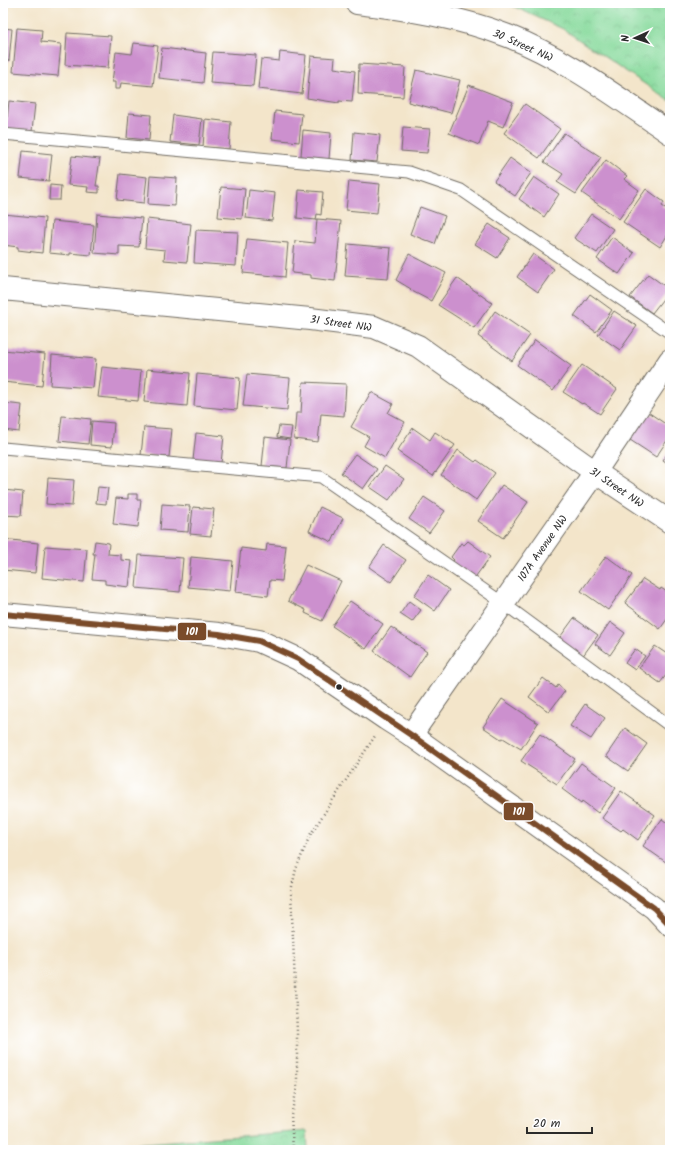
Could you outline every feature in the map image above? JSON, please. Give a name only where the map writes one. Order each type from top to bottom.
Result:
[{"type":"street","name":"30 Street NW","points":[[357,3],[405,9],[442,16],[479,26],[509,37],[566,64],[670,133]]},
{"type":"street","name":"31 Street NW","points":[[3,289],[302,318],[374,327],[418,346],[595,472],[670,522]]},
{"type":"street","name":"107A Avenue NW","points":[[411,735],[595,472],[670,360]]},
{"type":"street","points":[[3,614],[219,634],[259,641],[298,659],[411,735],[654,908],[670,925]]},
{"type":"lane","points":[[3,134],[409,172],[461,190],[670,333]]},
{"type":"lane","points":[[3,448],[321,477],[503,603],[670,726]]},
{"type":"path","points":[[293,1150],[292,1116],[297,1089],[297,1060],[291,891],[296,869],[310,834],[386,719]]},
{"type":"green space","points":[[506,3],[670,3],[670,101],[563,29]]},
{"type":"green space","points":[[307,1131],[308,1150],[49,1150]]},
{"type":"building","points":[[3,28],[12,29],[9,61],[3,60]]},
{"type":"building","points":[[17,28],[42,30],[41,42],[61,44],[58,76],[13,72]]},
{"type":"building","points":[[67,33],[111,36],[108,68],[65,65]]},
{"type":"building","points":[[134,43],[158,46],[153,86],[121,83],[120,89],[115,89],[115,82],[112,82],[116,52],[132,54]]},
{"type":"building","points":[[162,48],[206,53],[203,83],[159,78]]},
{"type":"building","points":[[213,52],[256,55],[253,86],[210,83]]},
{"type":"building","points":[[280,52],[306,55],[302,94],[258,89],[261,59],[279,61]]},
{"type":"building","points":[[311,56],[335,58],[334,68],[355,71],[352,102],[339,101],[339,103],[307,98]]},
{"type":"building","points":[[359,64],[405,67],[403,97],[358,94]]},
{"type":"building","points":[[416,70],[460,80],[451,113],[408,102]]},
{"type":"building","points":[[469,85],[513,102],[503,127],[488,121],[479,145],[449,133]]},
{"type":"building","points":[[9,101],[35,104],[32,131],[6,129]]},
{"type":"building","points":[[525,104],[560,129],[539,158],[504,133]]},
{"type":"building","points":[[275,111],[302,114],[299,142],[272,139]]},
{"type":"building","points":[[129,113],[151,115],[149,140],[127,138]]},
{"type":"building","points":[[173,115],[202,119],[199,145],[170,142]]},
{"type":"building","points":[[205,119],[231,122],[229,149],[203,147]]},
{"type":"building","points":[[403,127],[430,129],[427,153],[401,151]]},
{"type":"building","points":[[303,130],[331,133],[329,159],[301,156]]},
{"type":"building","points":[[354,132],[380,135],[377,162],[352,160]]},
{"type":"building","points":[[564,133],[601,157],[576,194],[557,182],[563,174],[544,162]]},
{"type":"building","points":[[23,151],[52,154],[49,181],[20,178]]},
{"type":"building","points":[[72,156],[100,159],[96,186],[99,186],[99,193],[87,192],[88,187],[68,185]]},
{"type":"building","points":[[510,158],[531,173],[515,196],[494,181]]},
{"type":"building","points":[[606,160],[627,176],[624,179],[639,190],[619,219],[582,193]]},
{"type":"building","points":[[120,174],[147,177],[144,203],[117,200]]},
{"type":"building","points":[[150,176],[177,178],[175,206],[148,204]]},
{"type":"building","points":[[534,177],[559,194],[544,217],[519,199]]},
{"type":"building","points":[[349,181],[380,184],[377,213],[346,210]]},
{"type":"building","points":[[50,185],[61,186],[60,200],[49,200]]},
{"type":"building","points":[[221,187],[245,189],[242,219],[218,217]]},
{"type":"building","points":[[646,189],[664,202],[662,206],[670,211],[670,231],[660,247],[623,222]]},
{"type":"building","points":[[249,190],[275,193],[272,221],[246,218]]},
{"type":"building","points":[[299,190],[323,192],[321,215],[317,214],[316,220],[297,218]]},
{"type":"building","points":[[420,207],[445,216],[435,244],[410,234]]},
{"type":"building","points":[[3,214],[45,218],[42,253],[18,250],[18,247],[3,245]]},
{"type":"building","points":[[97,214],[142,218],[139,247],[119,246],[119,255],[94,253]]},
{"type":"building","points":[[591,214],[613,229],[597,253],[574,238]]},
{"type":"building","points":[[147,219],[191,224],[187,262],[164,260],[165,250],[145,248]]},
{"type":"building","points":[[317,219],[341,221],[335,281],[311,278],[311,275],[292,273],[295,241],[315,243]]},
{"type":"building","points":[[52,221],[94,225],[91,255],[49,253]]},
{"type":"building","points":[[489,224],[510,238],[497,258],[475,244]]},
{"type":"building","points":[[196,230],[238,232],[236,266],[194,263]]},
{"type":"building","points":[[612,237],[634,253],[619,274],[597,259]]},
{"type":"building","points":[[247,239],[288,243],[285,277],[243,273]]},
{"type":"building","points":[[348,244],[391,248],[388,279],[345,276]]},
{"type":"building","points":[[409,254],[446,273],[431,301],[410,290],[411,289],[396,280]]},
{"type":"building","points":[[533,254],[554,269],[538,292],[517,277]]},
{"type":"building","points":[[648,274],[670,290],[652,313],[630,297]]},
{"type":"building","points":[[457,278],[492,303],[474,328],[438,305]]},
{"type":"building","points":[[590,294],[612,310],[596,332],[574,316]]},
{"type":"building","points":[[495,311],[530,335],[512,361],[478,336]]},
{"type":"building","points":[[614,311],[637,326],[620,350],[598,335]]},
{"type":"building","points":[[535,340],[571,366],[553,391],[517,365]]},
{"type":"building","points":[[3,350],[45,354],[42,386],[3,382]]},
{"type":"building","points":[[52,355],[96,359],[93,388],[50,385]]},
{"type":"building","points":[[582,365],[617,389],[600,414],[563,392]]},
{"type":"building","points":[[102,367],[141,371],[138,401],[98,397]]},
{"type":"building","points":[[147,369],[190,373],[187,406],[144,402]]},
{"type":"building","points":[[197,374],[240,378],[237,410],[194,406]]},
{"type":"building","points":[[247,374],[290,378],[287,410],[243,406]]},
{"type":"building","points":[[303,382],[346,384],[344,416],[321,414],[318,442],[294,439],[296,413],[301,413]]},
{"type":"building","points":[[371,392],[393,404],[388,413],[405,422],[385,458],[364,446],[369,437],[351,427]]},
{"type":"building","points":[[3,403],[22,405],[19,432],[3,430]]},
{"type":"building","points":[[642,408],[670,427],[670,436],[656,457],[624,436]]},
{"type":"building","points":[[62,416],[91,419],[88,444],[59,441]]},
{"type":"building","points":[[92,421],[114,423],[112,447],[90,445]]},
{"type":"building","points":[[279,426],[292,427],[290,439],[277,437]]},
{"type":"building","points":[[144,427],[172,429],[169,457],[141,455]]},
{"type":"building","points":[[413,428],[430,440],[435,432],[455,445],[433,476],[397,451]]},
{"type":"building","points":[[196,433],[224,436],[221,463],[193,460]]},
{"type":"building","points":[[265,437],[290,440],[287,468],[262,466]]},
{"type":"building","points":[[458,450],[475,462],[477,460],[495,473],[476,500],[441,475]]},
{"type":"building","points":[[670,450],[670,465],[663,460]]},
{"type":"building","points":[[355,454],[377,469],[363,489],[341,473]]},
{"type":"building","points":[[385,466],[404,479],[389,500],[370,487]]},
{"type":"building","points":[[48,478],[74,480],[72,506],[46,504]]},
{"type":"building","points":[[502,485],[528,502],[503,538],[478,521]]},
{"type":"building","points":[[98,487],[108,488],[106,504],[96,503]]},
{"type":"building","points":[[3,490],[23,492],[21,516],[3,515]]},
{"type":"building","points":[[128,494],[137,494],[137,500],[141,500],[138,527],[113,524],[116,498],[128,499]]},
{"type":"building","points":[[424,497],[445,511],[429,533],[409,519]]},
{"type":"building","points":[[162,504],[190,506],[188,532],[160,530]]},
{"type":"building","points":[[193,507],[214,509],[211,536],[190,534]]},
{"type":"building","points":[[320,507],[343,518],[332,542],[309,531]]},
{"type":"building","points":[[3,539],[38,543],[35,573],[3,570]]},
{"type":"building","points":[[95,541],[109,543],[108,554],[121,555],[121,560],[132,561],[129,587],[105,584],[105,580],[92,579]]},
{"type":"building","points":[[468,541],[490,557],[473,580],[451,564],[454,560],[451,557],[461,543],[464,545]]},
{"type":"building","points":[[267,544],[286,546],[282,581],[270,580],[268,596],[236,592],[241,548],[266,551]]},
{"type":"building","points":[[384,545],[406,560],[391,582],[369,567]]},
{"type":"building","points":[[45,546],[87,549],[84,582],[42,578]]},
{"type":"building","points":[[139,555],[183,558],[180,592],[136,588]]},
{"type":"building","points":[[606,556],[632,575],[608,610],[581,591]]},
{"type":"building","points":[[191,557],[233,561],[230,591],[188,587]]},
{"type":"building","points":[[306,565],[341,581],[322,621],[305,613],[306,610],[288,601]]},
{"type":"building","points":[[428,575],[449,590],[435,611],[414,596]]},
{"type":"building","points":[[643,579],[660,590],[661,588],[670,594],[670,615],[660,629],[625,603]]},
{"type":"building","points":[[350,601],[383,624],[366,649],[332,626]]},
{"type":"building","points":[[409,601],[421,610],[412,622],[400,614]]},
{"type":"building","points":[[574,618],[598,635],[582,657],[558,640]]},
{"type":"building","points":[[610,622],[625,633],[610,655],[595,644]]},
{"type":"building","points":[[391,627],[427,652],[410,677],[374,651]]},
{"type":"building","points":[[655,646],[670,656],[670,670],[660,683],[639,668]]},
{"type":"building","points":[[635,649],[645,656],[635,670],[625,663]]},
{"type":"building","points":[[543,678],[556,688],[558,685],[565,691],[549,712],[529,697]]},
{"type":"building","points":[[502,699],[538,723],[521,749],[503,738],[501,739],[483,727]]},
{"type":"building","points":[[585,704],[605,718],[591,739],[570,726]]},
{"type":"building","points":[[625,728],[647,744],[628,771],[606,756]]},
{"type":"building","points":[[540,734],[575,759],[557,784],[521,761]]},
{"type":"building","points":[[581,763],[616,788],[598,813],[562,789]]},
{"type":"building","points":[[621,791],[655,815],[638,840],[623,829],[621,831],[602,818]]},
{"type":"building","points":[[662,819],[670,825],[670,865],[643,846]]},
{"type":"transit line","name":"101","points":[[3,614],[219,634],[259,641],[298,659],[411,735],[654,908],[670,925]]}]
